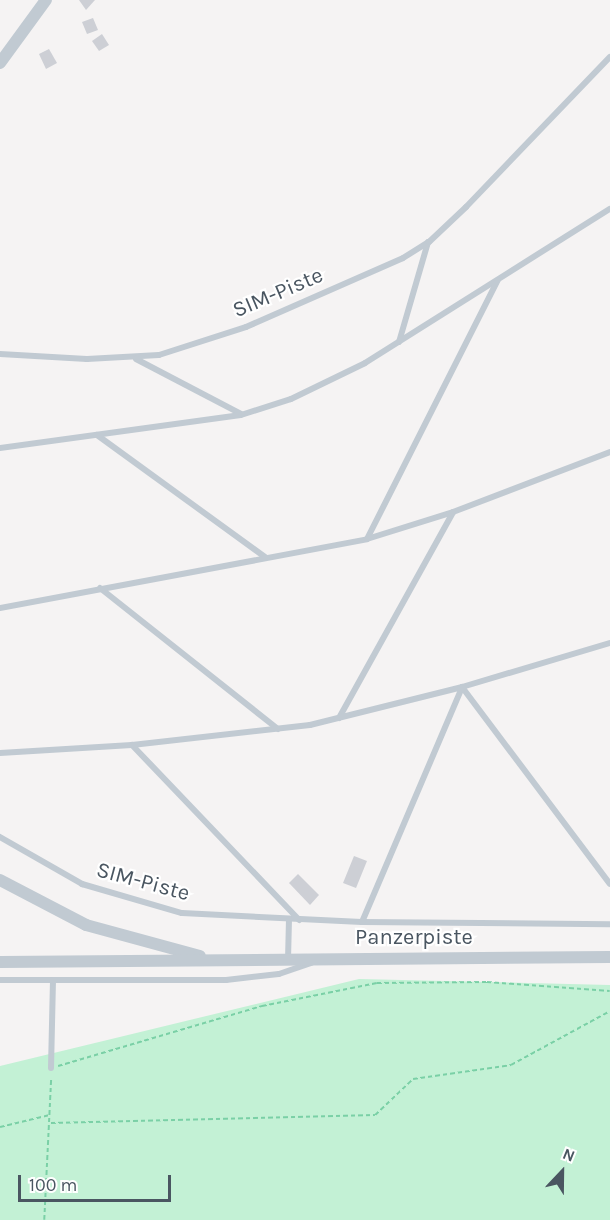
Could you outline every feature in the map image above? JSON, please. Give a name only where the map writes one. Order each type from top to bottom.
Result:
[{"type":"street","points":[[0,63],[46,0]]},
{"type":"street","name":"Panzerpiste","points":[[0,880],[86,925],[218,960]]},
{"type":"street","name":"Panzerpiste","points":[[0,962],[610,957]]},
{"type":"lane","name":"SIM-Piste","points":[[0,354],[135,359],[177,350],[246,327],[387,266],[429,242],[610,57]]},
{"type":"lane","points":[[0,448],[242,415],[291,399],[399,342],[610,209]]},
{"type":"lane","name":"SIM-Piste","points":[[399,342],[429,242]]},
{"type":"lane","points":[[367,539],[498,280]]},
{"type":"lane","name":"SIM-Piste","points":[[135,359],[242,415]]},
{"type":"lane","points":[[97,435],[265,557]]},
{"type":"lane","points":[[0,608],[367,539],[453,512],[610,452]]},
{"type":"lane","points":[[339,718],[453,512]]},
{"type":"lane","points":[[100,588],[278,729]]},
{"type":"lane","points":[[0,753],[132,745],[278,729],[339,718],[462,687],[610,643]]},
{"type":"lane","points":[[462,687],[610,885]]},
{"type":"lane","points":[[362,922],[462,687]]},
{"type":"lane","points":[[132,745],[299,920]]},
{"type":"lane","name":"SIM-Piste","points":[[0,837],[48,868],[117,897],[192,915],[362,922],[610,924]]},
{"type":"lane","points":[[288,960],[289,919]]},
{"type":"lane","points":[[0,980],[226,980],[279,974],[322,960]]},
{"type":"lane","points":[[51,1068],[53,980]]},
{"type":"path","points":[[44,1220],[51,1068],[262,1006],[377,983],[487,982],[610,991]]},
{"type":"path","points":[[50,1123],[375,1115],[413,1079],[511,1065],[610,1011]]},
{"type":"path","points":[[0,1127],[50,1114]]},
{"type":"green space","points":[[359,979],[610,985],[610,1220],[0,1220],[0,1066]]},
{"type":"building","points":[[79,0],[95,0],[86,10]]},
{"type":"building","points":[[93,18],[98,30],[87,34],[82,22]]},
{"type":"building","points":[[102,34],[109,45],[99,51],[92,41]]},
{"type":"building","points":[[49,49],[57,63],[46,69],[39,54]]},
{"type":"building","points":[[354,856],[367,861],[356,888],[343,883]]},
{"type":"building","points":[[298,874],[319,895],[310,905],[289,883]]}]
